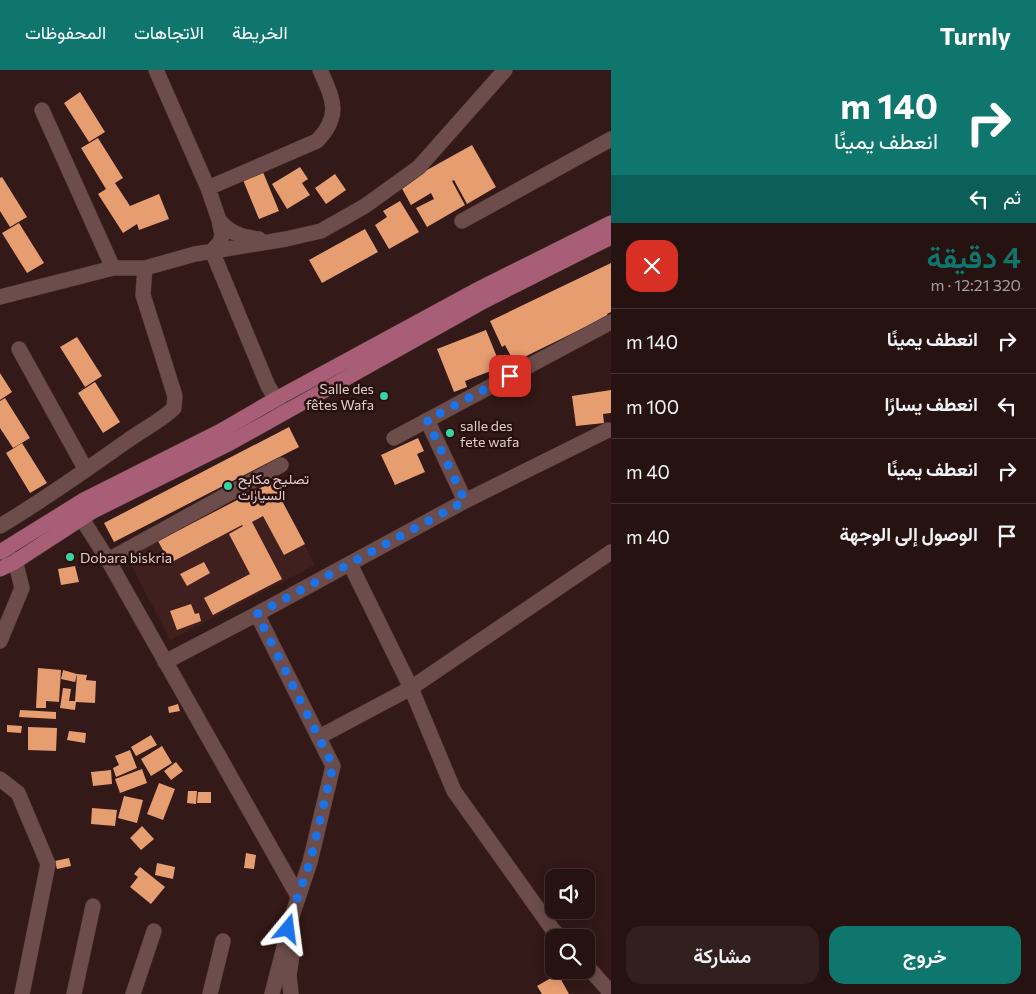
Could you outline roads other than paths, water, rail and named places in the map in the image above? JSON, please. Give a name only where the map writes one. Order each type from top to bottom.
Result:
[{"type":"main road","points":[[278,406],[475,292],[611,223]]},
{"type":"main road","points":[[4,559],[78,513],[84,500],[222,431],[278,406],[611,237]]},
{"type":"street","points":[[156,70],[208,188],[219,220],[222,235],[220,242],[212,251]]},
{"type":"street","points":[[208,188],[317,140],[328,130],[332,116],[333,101],[320,70]]},
{"type":"street","points":[[0,297],[113,268],[144,268],[195,254],[321,231],[366,206],[419,168],[505,70]]},
{"type":"street","points":[[42,110],[113,268]]},
{"type":"street","points":[[462,220],[611,139]]},
{"type":"street","points":[[219,220],[232,233],[273,241]]},
{"type":"street","points":[[212,251],[278,406]]},
{"type":"street","points":[[2,520],[86,470],[149,425],[167,416],[174,408],[175,396],[142,295],[144,268]]},
{"type":"street","points":[[394,438],[611,322]]},
{"type":"street","points":[[19,350],[86,470]]},
{"type":"street","points":[[427,420],[465,501]]},
{"type":"street","points":[[165,662],[465,501],[610,431]]},
{"type":"street","points":[[108,560],[281,465]]},
{"type":"street","points":[[78,513],[108,560],[298,896]]},
{"type":"street","points":[[319,737],[412,688],[611,552]]},
{"type":"street","points":[[0,641],[22,588],[20,578],[4,559]]},
{"type":"street","points":[[350,564],[412,688],[454,791],[552,929]]},
{"type":"street","points":[[257,614],[333,766],[310,862],[292,913],[272,994]]},
{"type":"street","points":[[0,779],[18,793],[48,864],[22,994]]},
{"type":"street","points":[[74,994],[93,906]]},
{"type":"street","points":[[291,994],[290,975],[294,949],[292,913]]},
{"type":"street","points":[[133,994],[154,931]]},
{"type":"street","points":[[210,994],[224,941]]},
{"type":"street","points":[[595,975],[611,993]]},
{"type":"place","name":"Salle des fêtes Wafa","points":[[384,396]]},
{"type":"place","name":"salle des fete wafa","points":[[450,433]]},
{"type":"place","name":"تصليح مكابح السيارات","points":[[228,486]]},
{"type":"place","name":"Dobara biskria","points":[[70,557]]}]
